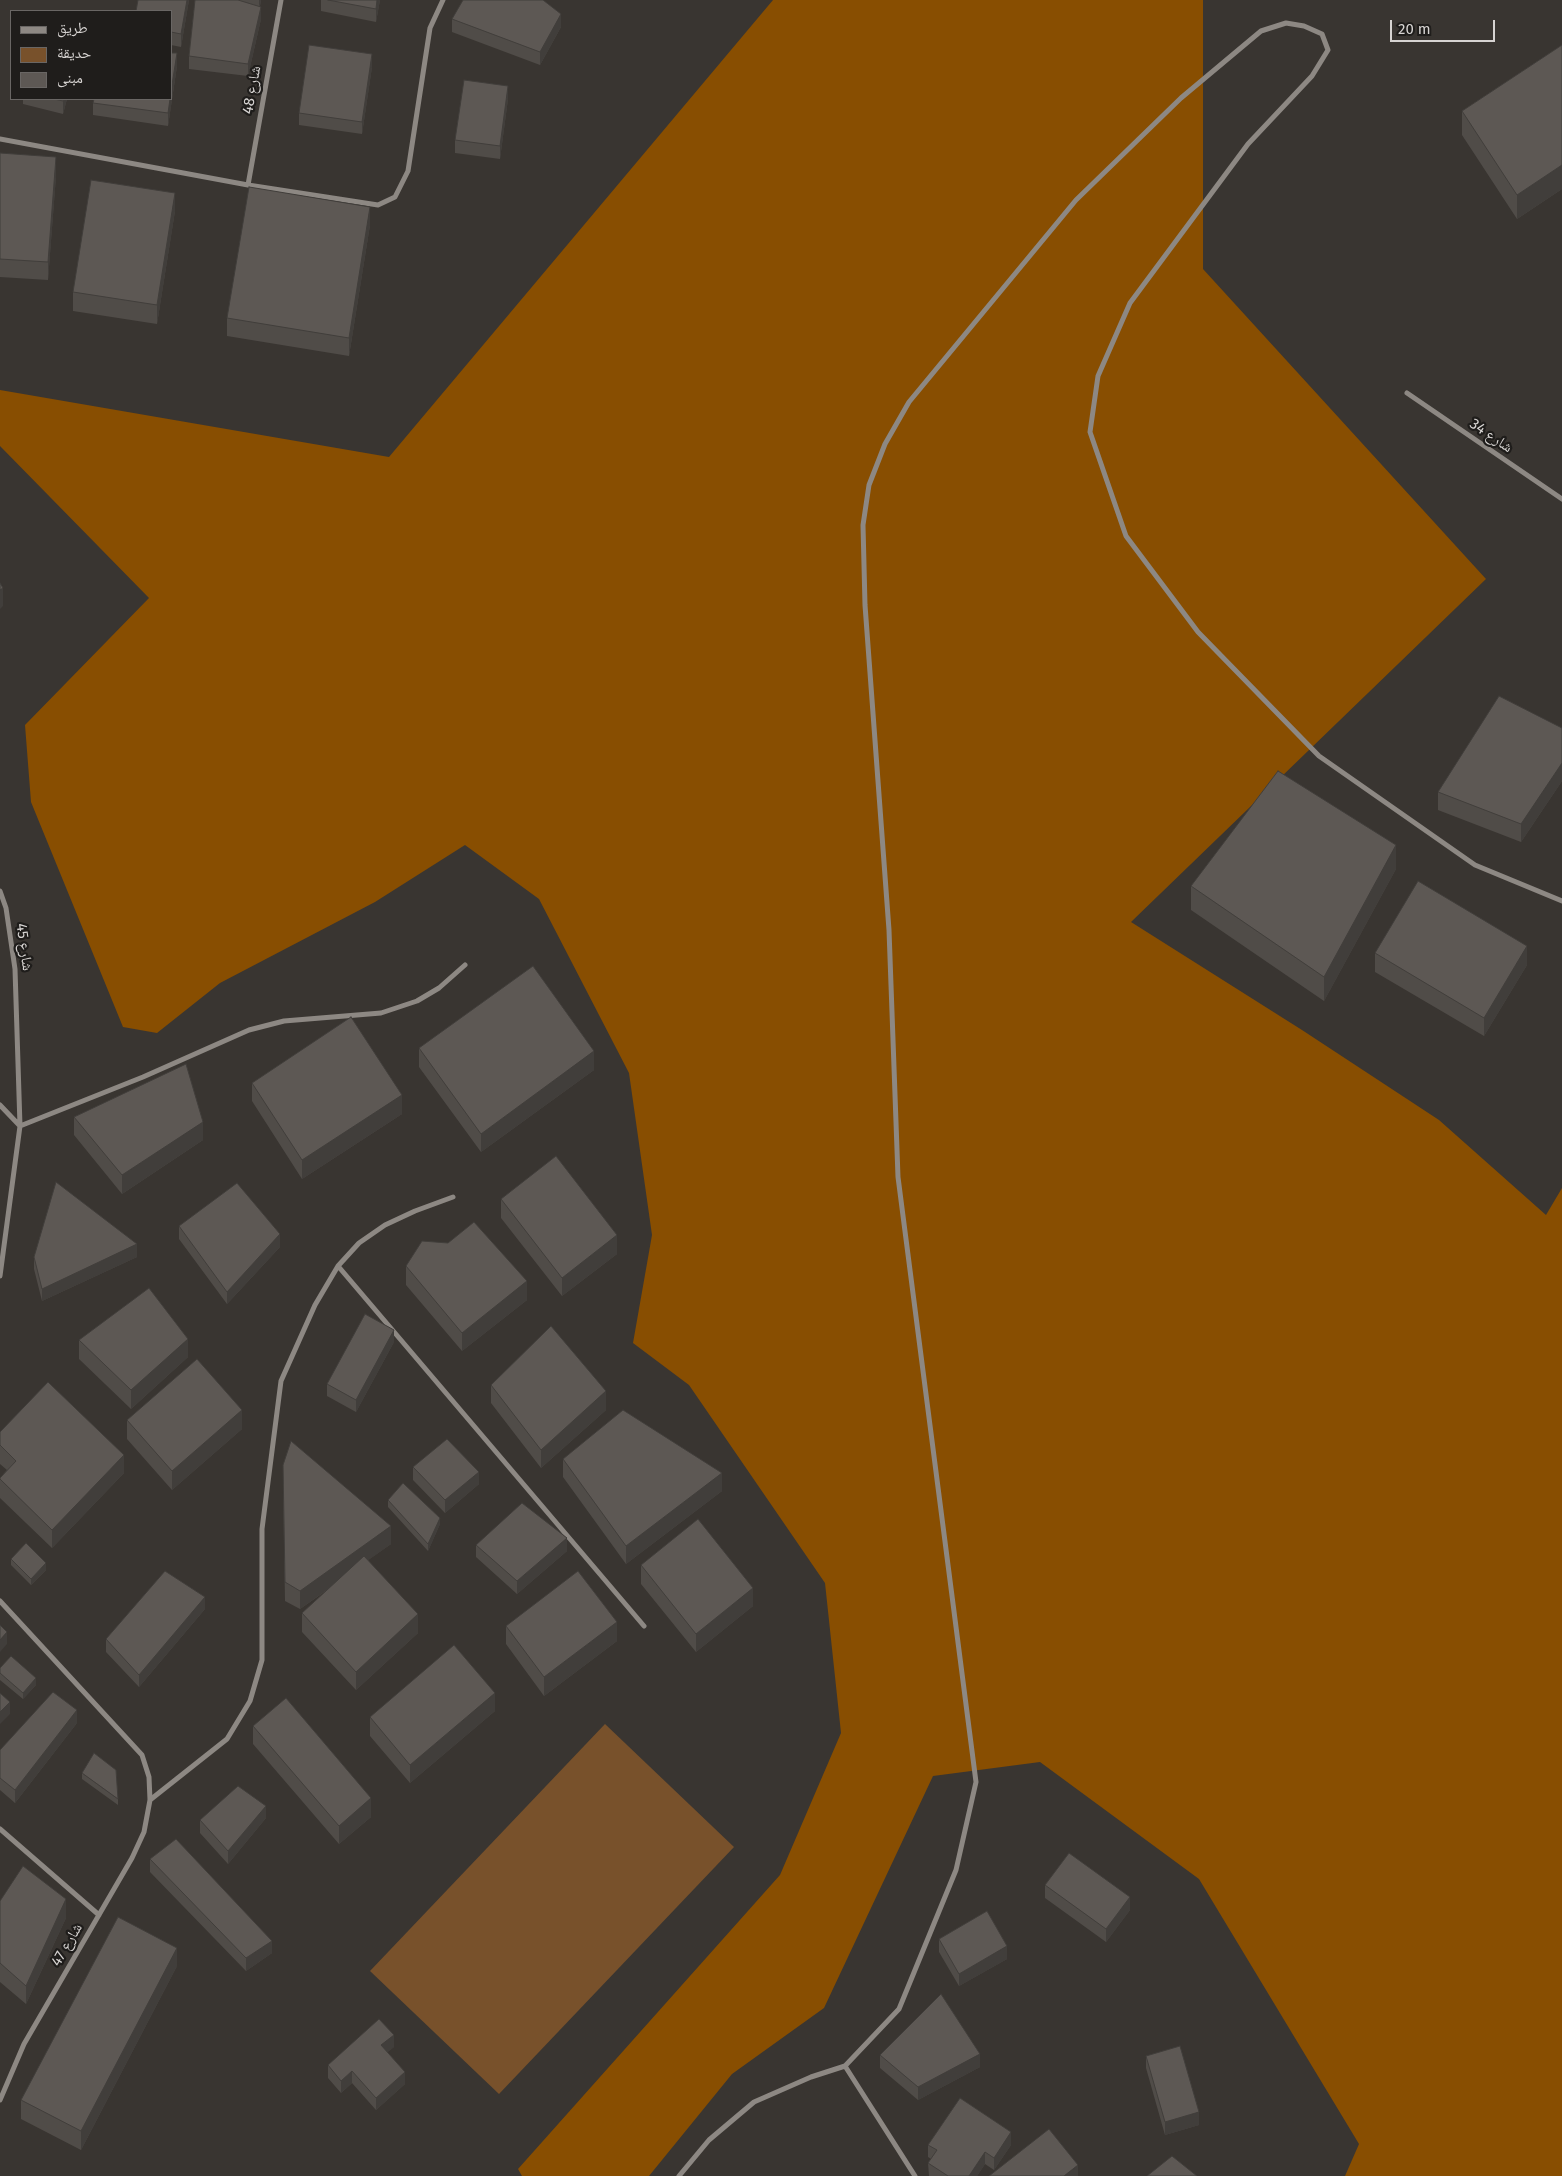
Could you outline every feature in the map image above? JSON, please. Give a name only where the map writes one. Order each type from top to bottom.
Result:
[{"type":"street","name":"شارع 48","points":[[248,185],[281,0]]},
{"type":"street","points":[[0,139],[248,185],[378,205],[394,198],[408,171],[430,28],[443,0]]},
{"type":"street","points":[[679,2176],[709,2140],[754,2102],[811,2077],[846,2066],[899,2009],[956,1870],[976,1782],[898,1177],[889,930],[865,605],[863,525],[868,485],[884,444],[909,402],[1076,200],[1181,98],[1261,31],[1286,23],[1304,26],[1322,34],[1328,50],[1312,76],[1248,144],[1130,304],[1098,376],[1090,432],[1126,536],[1198,632],[1319,756],[1475,865],[1562,901]]},
{"type":"street","name":"شارع 34","points":[[1407,393],[1562,499]]},
{"type":"street","name":"شارع 45","points":[[0,891],[6,908],[15,969],[20,1126],[0,1276]]},
{"type":"street","points":[[0,1105],[20,1126],[143,1077],[249,1030],[284,1021],[381,1013],[417,1001],[439,988],[465,965]]},
{"type":"street","points":[[150,1800],[227,1739],[250,1702],[262,1660],[262,1529],[281,1381],[315,1305],[338,1266],[359,1243],[385,1224],[453,1197]]},
{"type":"street","points":[[338,1266],[644,1626]]},
{"type":"street","name":"شارع 47","points":[[0,1601],[142,1755],[149,1777],[150,1800],[144,1832],[140,1841],[24,2044],[0,2100]]},
{"type":"street","points":[[0,1829],[99,1915]]},
{"type":"street","points":[[846,2066],[915,2176]]},
{"type":"green space","points":[[605,1724],[734,1847],[499,2094],[370,1971]]},
{"type":"shaded area","points":[[773,0],[1203,0],[1203,269],[1486,579],[1131,922],[1302,1030],[1439,1120],[1546,1215],[1562,1188],[1562,2176],[1345,2176],[1359,2144],[1199,1879],[1040,1762],[933,1776],[824,2008],[732,2074],[649,2176],[522,2176],[518,2169],[780,1875],[841,1733],[825,1583],[689,1385],[633,1343],[652,1235],[629,1073],[539,899],[465,845],[375,902],[220,983],[157,1033],[123,1027],[31,802],[25,725],[149,598],[0,446],[0,390],[389,457]]},
{"type":"building","points":[[138,0],[187,0],[181,34],[172,32],[172,10],[136,10]]},
{"type":"building","points":[[195,0],[238,0],[261,7],[248,64],[189,56]]},
{"type":"building","points":[[328,0],[377,0],[376,9]]},
{"type":"building","points":[[463,0],[543,0],[561,14],[540,52],[452,19]]},
{"type":"building","points":[[309,45],[372,54],[362,122],[299,113]]},
{"type":"building","points":[[1562,45],[1562,165],[1517,195],[1462,111]]},
{"type":"building","points":[[172,53],[177,53],[172,85]]},
{"type":"building","points":[[464,80],[508,86],[500,146],[455,140]]},
{"type":"building","points":[[94,100],[170,100],[168,113],[93,103]]},
{"type":"building","points":[[0,153],[56,157],[48,262],[0,259]]},
{"type":"building","points":[[91,180],[175,193],[157,305],[73,292]]},
{"type":"building","points":[[249,187],[370,207],[349,338],[227,318]]},
{"type":"building","points":[[1499,696],[1562,728],[1562,763],[1521,824],[1438,792]]},
{"type":"building","points":[[1278,771],[1396,845],[1324,977],[1191,886]]},
{"type":"building","points":[[1418,881],[1527,946],[1484,1018],[1375,953]]},
{"type":"building","points":[[533,966],[594,1051],[481,1134],[419,1048]]},
{"type":"building","points":[[351,1017],[402,1095],[302,1160],[252,1083]]},
{"type":"building","points":[[186,1064],[203,1122],[122,1175],[74,1117]]},
{"type":"building","points":[[556,1156],[617,1235],[562,1278],[501,1199]]},
{"type":"building","points":[[56,1182],[137,1244],[42,1289],[34,1257]]},
{"type":"building","points":[[237,1183],[280,1234],[227,1292],[179,1226]]},
{"type":"building","points":[[474,1222],[527,1281],[462,1333],[406,1266],[422,1241],[448,1243]]},
{"type":"building","points":[[149,1288],[188,1339],[131,1390],[79,1340]]},
{"type":"building","points":[[365,1314],[394,1330],[356,1400],[327,1384]]},
{"type":"building","points":[[551,1326],[606,1391],[541,1450],[491,1385]]},
{"type":"building","points":[[197,1359],[242,1410],[172,1471],[127,1420]]},
{"type":"building","points":[[48,1382],[124,1455],[52,1530],[0,1479],[16,1461],[0,1445],[0,1432]]},
{"type":"building","points":[[623,1410],[722,1473],[626,1546],[563,1459]]},
{"type":"building","points":[[447,1439],[479,1472],[445,1500],[413,1467]]},
{"type":"building","points":[[291,1441],[391,1526],[300,1591],[285,1582],[283,1465]]},
{"type":"building","points":[[403,1483],[440,1518],[428,1544],[388,1500]]},
{"type":"building","points":[[522,1503],[567,1538],[517,1581],[476,1545]]},
{"type":"building","points":[[698,1519],[753,1588],[696,1634],[641,1565]]},
{"type":"building","points":[[26,1543],[46,1563],[31,1579],[11,1559]]},
{"type":"building","points":[[364,1556],[418,1614],[356,1672],[302,1613]]},
{"type":"building","points":[[165,1571],[205,1597],[139,1675],[106,1639]]},
{"type":"building","points":[[578,1571],[617,1622],[544,1677],[506,1626]]},
{"type":"building","points":[[0,1625],[7,1632],[0,1640]]},
{"type":"building","points":[[454,1645],[495,1693],[410,1765],[370,1717]]},
{"type":"building","points":[[11,1656],[36,1678],[23,1693],[0,1673],[0,1668]]},
{"type":"building","points":[[53,1692],[77,1710],[15,1790],[0,1778],[0,1750]]},
{"type":"building","points":[[0,1693],[10,1702],[0,1712]]},
{"type":"building","points":[[286,1698],[371,1798],[339,1826],[253,1726]]},
{"type":"building","points":[[94,1753],[116,1770],[118,1799],[82,1773]]},
{"type":"building","points":[[238,1786],[266,1806],[228,1851],[200,1820]]},
{"type":"building","points":[[176,1839],[272,1941],[246,1958],[150,1859]]},
{"type":"building","points":[[1069,1853],[1130,1897],[1106,1929],[1045,1885]]},
{"type":"building","points":[[23,1866],[66,1899],[26,1986],[0,1963],[0,1901]]},
{"type":"building","points":[[987,1911],[1007,1946],[959,1974],[939,1939]]},
{"type":"building","points":[[118,1917],[177,1948],[81,2131],[21,2100]]},
{"type":"building","points":[[941,1994],[980,2054],[918,2087],[880,2055]]},
{"type":"building","points":[[379,2019],[394,2035],[381,2045],[405,2072],[376,2098],[352,2071],[341,2081],[328,2065]]},
{"type":"building","points":[[1180,2046],[1199,2112],[1165,2122],[1146,2056]]},
{"type":"building","points":[[960,2098],[1011,2132],[994,2158],[985,2152],[969,2176],[948,2176],[928,2163],[937,2150],[928,2145]]},
{"type":"building","points":[[1049,2129],[1078,2165],[1064,2176],[989,2176]]},
{"type":"building","points":[[1172,2156],[1197,2176],[1147,2176]]}]
